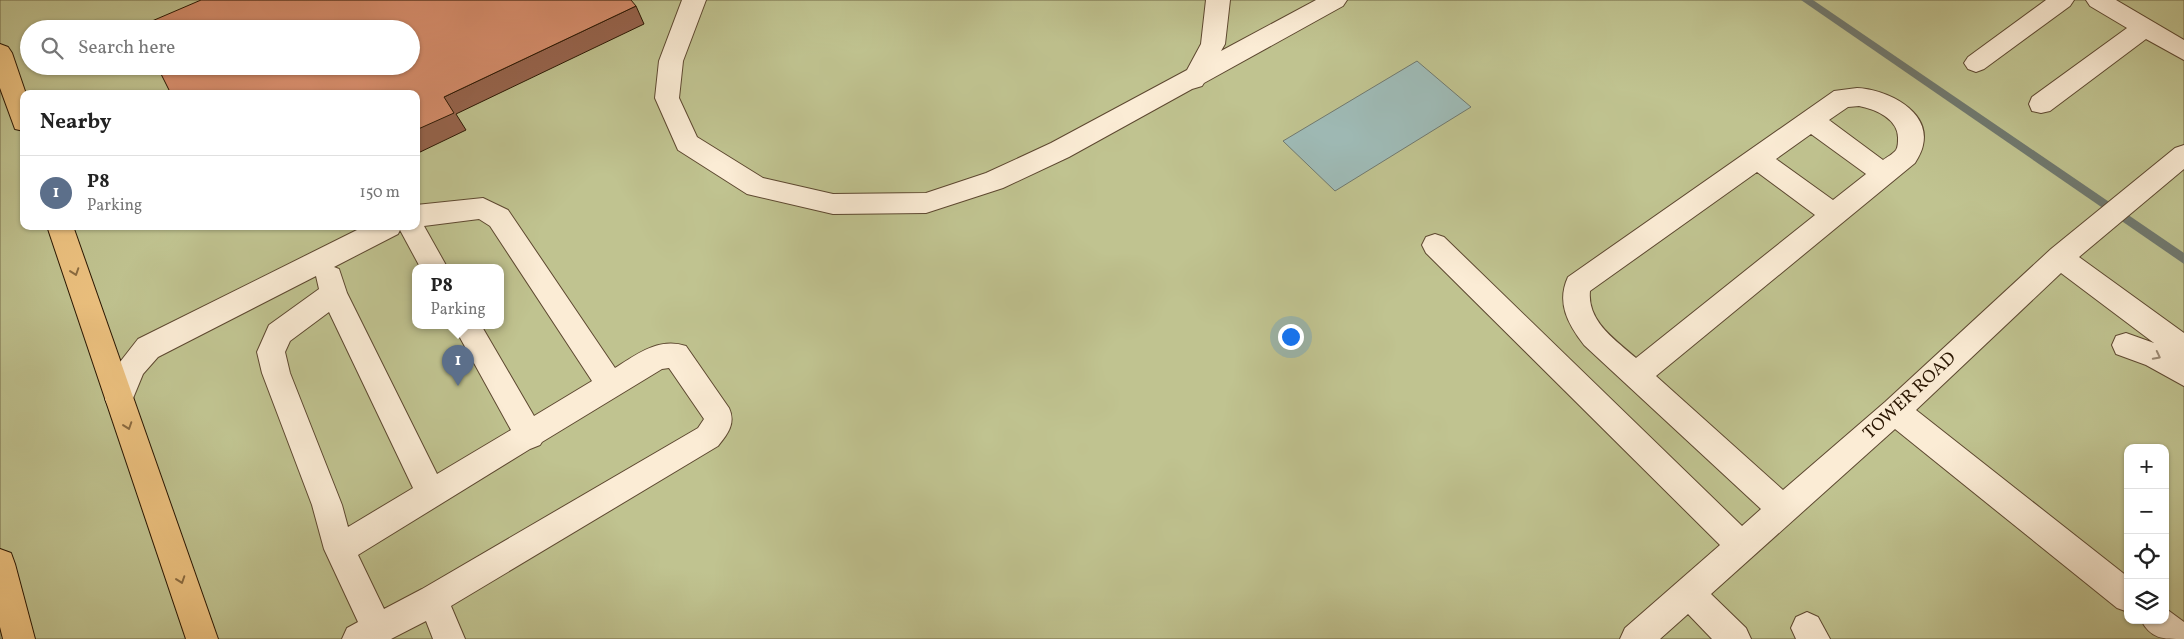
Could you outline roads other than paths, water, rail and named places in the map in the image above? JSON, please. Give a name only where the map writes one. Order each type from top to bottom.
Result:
[{"type":"main road","points":[[0,52],[20,110]]},
{"type":"main road","points":[[61,230],[202,639]]},
{"type":"main road","points":[[0,564],[19,639]]},
{"type":"street","points":[[694,0],[671,61],[667,98],[686,143],[756,187],[834,204],[926,203],[994,181],[1060,150],[1193,80],[1336,0]]},
{"type":"street","points":[[1193,80],[1212,44],[1218,0]]},
{"type":"street","points":[[1976,63],[2062,0]]},
{"type":"street","points":[[2103,1],[2184,51]]},
{"type":"street","points":[[2041,104],[2146,27]]},
{"type":"street","points":[[1636,375],[1906,156],[1911,148],[1912,137],[1909,124],[1896,112],[1870,99],[1860,97],[1843,98],[1578,285],[1575,298],[1578,316],[1594,337],[1784,510]]},
{"type":"street","points":[[1812,121],[1884,174]]},
{"type":"street","name":"TOWER ROAD","points":[[1636,639],[1895,411],[2060,257],[2184,155]]},
{"type":"street","points":[[1758,159],[1834,215]]},
{"type":"street","points":[[420,216],[483,208],[499,218],[610,384]]},
{"type":"street","points":[[119,399],[128,372],[138,356],[148,348],[218,310],[324,262],[382,230]]},
{"type":"street","points":[[413,230],[432,264]]},
{"type":"street","points":[[1436,246],[1742,546]]},
{"type":"street","points":[[2060,257],[2184,349]]},
{"type":"street","points":[[324,262],[334,293],[431,493]]},
{"type":"street","points":[[334,293],[279,334],[271,352],[276,373],[327,505],[339,549],[368,634],[433,600],[708,437],[717,426],[719,417],[676,355],[668,354],[657,357],[610,384],[530,436],[339,549]]},
{"type":"street","points":[[469,329],[530,436]]},
{"type":"street","points":[[2126,345],[2158,356],[2184,374]]},
{"type":"street","points":[[1895,411],[2124,594]]},
{"type":"street","points":[[1688,593],[1735,639]]},
{"type":"street","points":[[433,600],[449,639]]},
{"type":"street","points":[[2162,624],[2180,639]]},
{"type":"water","points":[[1417,61],[1471,107],[1335,191],[1283,141]]},
{"type":"waterway","points":[[1806,0],[2184,259]]},
{"type":"place","name":"P8","points":[[458,386]]}]
